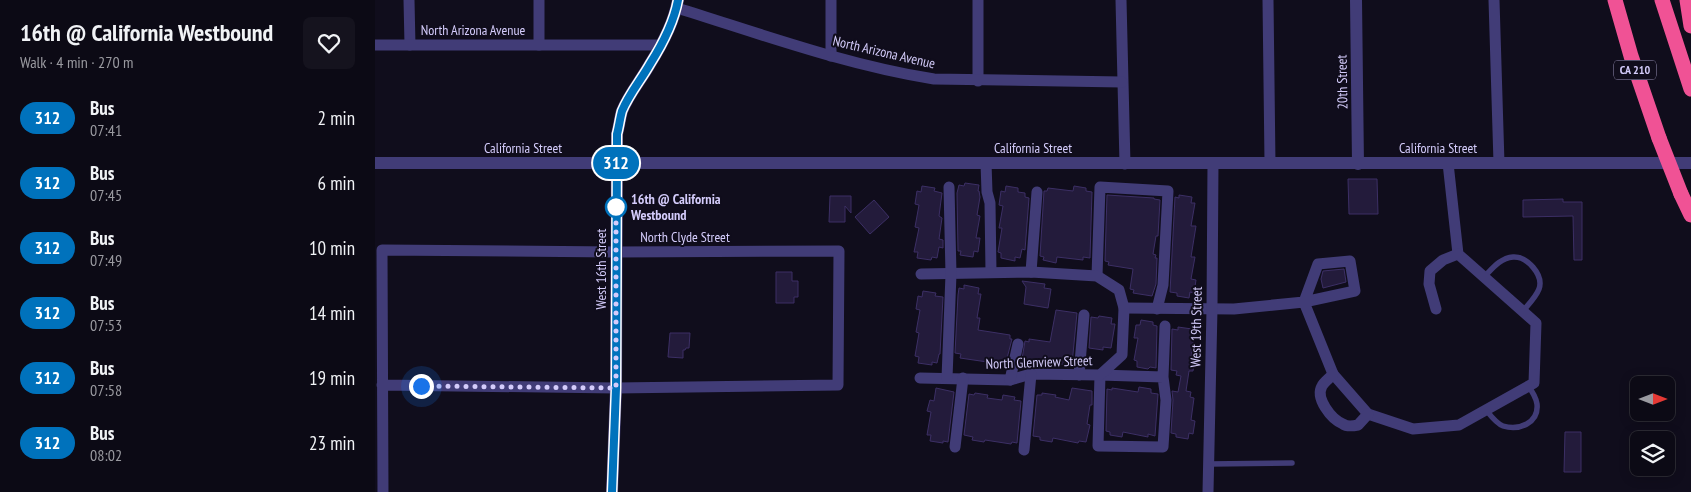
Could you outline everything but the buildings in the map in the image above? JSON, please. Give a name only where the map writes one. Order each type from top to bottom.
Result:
[{"type":"highway","name":"CA 210","points":[[1615,0],[1631,56],[1659,138],[1691,215]]},
{"type":"highway","points":[[1662,0],[1691,88]]},
{"type":"highway","points":[[1687,0],[1691,26]]},
{"type":"street","points":[[409,0],[410,45]]},
{"type":"street","points":[[539,0],[539,45]]},
{"type":"street","points":[[831,0],[831,56]]},
{"type":"street","points":[[978,0],[978,81]]},
{"type":"street","points":[[1121,0],[1125,164]]},
{"type":"street","points":[[1268,0],[1270,163]]},
{"type":"street","name":"20th Street","points":[[1356,0],[1358,164]]},
{"type":"street","points":[[1494,0],[1499,163]]},
{"type":"street","name":"North Arizona Avenue","points":[[677,4],[831,56],[915,76],[978,81],[1122,82]]},
{"type":"street","name":"West 16th Street","points":[[612,492],[616,388],[617,134],[622,112],[635,86],[650,66],[661,45],[677,4]]},
{"type":"street","name":"North Arizona Avenue","points":[[375,45],[661,45]]},
{"type":"street","name":"California Street","points":[[375,163],[1691,163]]},
{"type":"street","points":[[986,163],[987,192],[991,203],[991,272]]},
{"type":"street","name":"West 19th Street","points":[[1208,492],[1213,163]]},
{"type":"street","points":[[1124,308],[1234,309],[1304,302],[1355,291],[1351,261],[1318,264],[1304,302],[1333,374],[1368,414],[1413,429],[1459,425],[1534,382],[1536,323],[1458,254],[1447,163]]},
{"type":"street","points":[[947,378],[951,274],[949,187]]},
{"type":"street","points":[[921,274],[1031,272],[1097,276],[1100,188],[1168,191],[1163,285],[1157,309]]},
{"type":"street","points":[[1031,272],[1037,192]]},
{"type":"street","name":"North Clyde Street","points":[[382,385],[382,250],[839,251],[837,385],[616,388]]},
{"type":"street","points":[[1436,309],[1429,284],[1430,271],[1443,260],[1458,254]]},
{"type":"street","name":"North Glenview Street","points":[[920,378],[1010,380],[1031,374],[1100,375],[1122,355],[1124,308],[1119,290],[1097,276]]},
{"type":"street","points":[[1079,374],[1084,315]]},
{"type":"street","points":[[1163,377],[1100,375],[1098,446],[1163,447],[1166,400],[1163,377],[1165,326]]},
{"type":"street","points":[[1010,380],[1017,344]]},
{"type":"street","points":[[1024,450],[1031,374]]},
{"type":"street","points":[[1333,374],[1322,385],[1319,395],[1322,404],[1341,424],[1348,426],[1358,425],[1368,414]]},
{"type":"street","points":[[955,447],[963,378]]},
{"type":"street","points":[[383,492],[382,385],[616,388]]},
{"type":"lane","points":[[1484,277],[1497,264],[1513,257],[1523,259],[1535,269],[1540,278],[1540,288],[1523,311]]},
{"type":"lane","points":[[1485,410],[1501,426],[1517,428],[1527,425],[1535,416],[1537,406],[1536,399],[1528,386]]},
{"type":"lane","points":[[1209,464],[1292,463]]},
{"type":"bus line","name":"312","points":[[612,492],[616,388],[617,134],[622,112],[635,86],[650,66],[661,45],[677,8],[678,0]]},
{"type":"place","name":"16th @ California Westbound","points":[[616,207]]},
{"type":"route","points":[[421,386],[616,388],[616,199],[616,207]]}]
